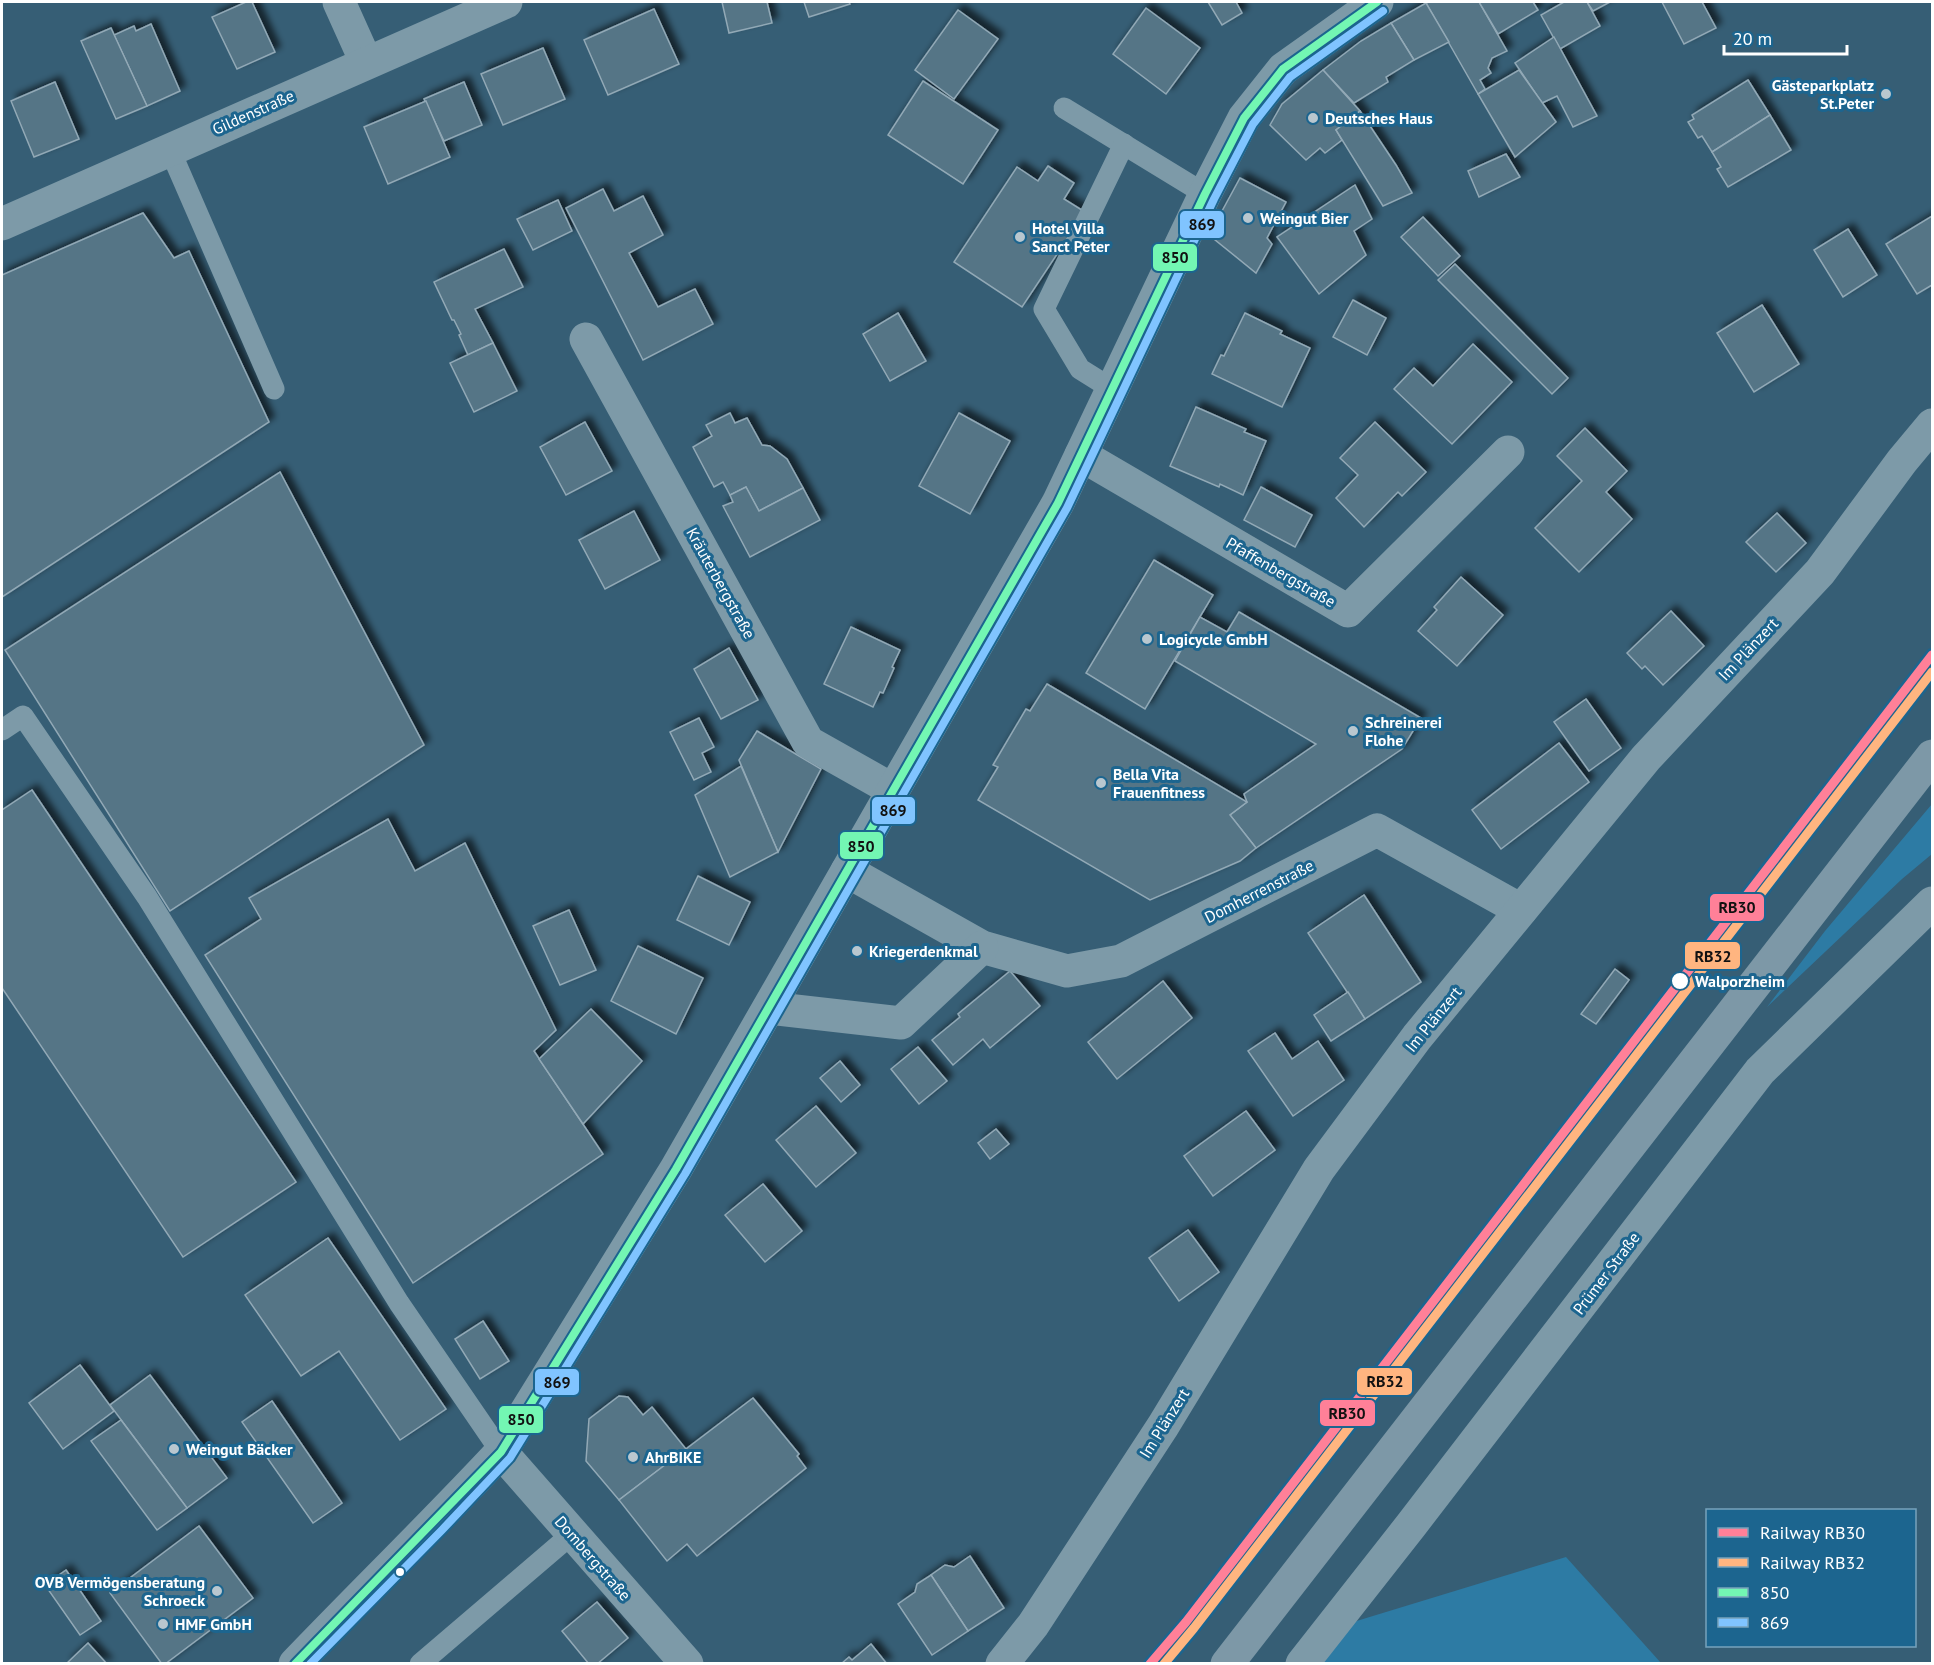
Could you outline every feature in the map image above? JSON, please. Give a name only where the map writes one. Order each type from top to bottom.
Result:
[{"type":"main road","points":[[1227,1664],[1932,756]]},
{"type":"street","points":[[339,2],[366,62]]},
{"type":"street","name":"Gildenstraße","points":[[2,224],[506,2]]},
{"type":"street","points":[[295,1664],[501,1452],[676,1169],[1058,503],[1205,194],[1244,118],[1283,69],[1369,3]]},
{"type":"street","name":"Kräuterbergstraße","points":[[586,339],[808,742],[893,790]]},
{"type":"street","name":"Im Plänzert","points":[[1002,1664],[1033,1624],[1163,1426],[1319,1169],[1417,1037],[1646,758],[1820,572],[1902,461],[1932,425]]},
{"type":"street","name":"Pfaffenbergstraße","points":[[1081,455],[1348,611],[1508,452]]},
{"type":"street","name":"Domherrenstraße","points":[[847,871],[982,947],[1067,971],[1121,961],[1377,830],[1521,910]]},
{"type":"street","name":"Prümer Straße","points":[[1302,1664],[1760,1071],[1932,903]]},
{"type":"street","points":[[769,1008],[901,1023],[982,947]]},
{"type":"street","name":"Dombergstraße","points":[[501,1452],[687,1664]]},
{"type":"lane","points":[[1064,108],[1205,194]]},
{"type":"lane","points":[[1112,388],[1080,369],[1044,309],[1124,144]]},
{"type":"lane","points":[[170,150],[274,389]]},
{"type":"lane","points":[[2,730],[23,716],[147,897],[399,1303],[501,1452]]},
{"type":"lane","points":[[420,1664],[572,1534]]},
{"type":"shaded area","points":[[1932,804],[1932,854],[1902,879],[1767,1007],[1825,931]]},
{"type":"shaded area","points":[[1566,1557],[1661,1663],[1323,1664],[1350,1623]]},
{"type":"building","points":[[246,2],[252,2],[275,52],[237,69],[212,17]]},
{"type":"building","points":[[722,2],[767,2],[772,23],[729,33]]},
{"type":"building","points":[[804,2],[849,2],[850,4],[809,17]]},
{"type":"building","points":[[1208,2],[1236,2],[1242,13],[1222,25]]},
{"type":"building","points":[[1479,2],[1507,51],[1492,58],[1488,68],[1491,73],[1480,80],[1485,89],[1478,94],[1426,3]]},
{"type":"building","points":[[1479,2],[1533,2],[1538,10],[1498,34]]},
{"type":"building","points":[[1564,2],[1587,2],[1600,26],[1560,49],[1541,15]]},
{"type":"building","points":[[1587,2],[1610,2],[1593,11]]},
{"type":"building","points":[[1662,2],[1702,2],[1716,28],[1684,44]]},
{"type":"building","points":[[1426,3],[1449,42],[1414,60],[1391,23]]},
{"type":"building","points":[[1146,8],[1200,48],[1166,94],[1113,54]]},
{"type":"building","points":[[654,9],[679,64],[608,95],[584,40]]},
{"type":"building","points":[[958,10],[998,39],[954,99],[915,70]]},
{"type":"building","points":[[1391,23],[1414,60],[1386,77],[1388,82],[1354,103],[1323,70],[1361,41]]},
{"type":"building","points":[[151,24],[180,91],[147,106],[114,35],[134,26],[136,31]]},
{"type":"building","points":[[111,28],[147,106],[116,119],[81,41]]},
{"type":"building","points":[[1554,37],[1597,116],[1573,127],[1557,96],[1542,103],[1515,63]]},
{"type":"building","points":[[543,48],[565,99],[503,125],[481,74]]},
{"type":"building","name":"Deutsches Haus","points":[[1323,70],[1360,111],[1336,130],[1342,140],[1325,153],[1320,148],[1306,160],[1270,125],[1282,104]]},
{"type":"building","points":[[1519,70],[1556,122],[1515,157],[1478,94]]},
{"type":"building","points":[[1748,80],[1770,115],[1712,152],[1702,136],[1698,138],[1688,122],[1694,119],[1692,115]]},
{"type":"building","points":[[923,81],[998,130],[963,184],[888,135]]},
{"type":"building","points":[[55,82],[79,139],[34,157],[11,101]]},
{"type":"building","points":[[464,82],[482,125],[444,141],[424,99]]},
{"type":"building","points":[[426,101],[450,157],[388,184],[364,127]]},
{"type":"building","points":[[1360,111],[1412,193],[1383,206],[1336,130]]},
{"type":"building","points":[[1770,115],[1791,150],[1728,187],[1717,169],[1721,167],[1712,152]]},
{"type":"building","points":[[1506,154],[1520,177],[1479,197],[1468,171]]},
{"type":"building","name":"Hotel Villa Sanct Peter","points":[[1048,166],[1074,183],[1064,199],[1085,212],[1022,307],[954,262],[1017,167],[1038,181]]},
{"type":"building","name":"Weingut Bier","points":[[1240,178],[1286,202],[1267,238],[1272,244],[1256,273],[1209,235]]},
{"type":"building","points":[[1355,185],[1372,219],[1354,231],[1366,255],[1319,294],[1277,237]]},
{"type":"building","points":[[603,189],[614,211],[643,196],[663,235],[629,253],[658,307],[695,289],[713,324],[643,360],[566,208]]},
{"type":"building","points":[[558,200],[572,231],[533,250],[517,219]]},
{"type":"building","points":[[143,213],[174,258],[189,251],[269,422],[2,597],[2,275]]},
{"type":"building","points":[[1932,216],[1932,285],[1917,294],[1886,244]]},
{"type":"building","points":[[1423,217],[1460,256],[1438,276],[1401,237]]},
{"type":"building","points":[[1848,229],[1877,275],[1843,297],[1814,250]]},
{"type":"building","points":[[504,249],[523,287],[475,309],[493,343],[468,355],[459,335],[461,334],[434,282]]},
{"type":"building","points":[[1455,264],[1568,378],[1552,394],[1438,280]]},
{"type":"building","points":[[1353,300],[1386,318],[1367,355],[1333,337]]},
{"type":"building","points":[[1762,305],[1799,364],[1754,392],[1717,333]]},
{"type":"building","points":[[898,313],[926,361],[890,381],[863,334]]},
{"type":"building","points":[[1245,313],[1282,331],[1280,334],[1310,348],[1282,407],[1212,374],[1221,355],[1224,356]]},
{"type":"building","points":[[493,343],[517,391],[474,412],[450,363]]},
{"type":"building","points":[[1473,344],[1512,382],[1452,444],[1394,389],[1414,368],[1433,386]]},
{"type":"building","points":[[1196,407],[1246,429],[1244,432],[1266,441],[1243,495],[1170,466]]},
{"type":"building","points":[[730,413],[735,423],[747,418],[762,445],[770,446],[787,459],[803,488],[759,511],[746,487],[730,495],[723,482],[714,487],[693,447],[712,436],[706,425]]},
{"type":"building","points":[[959,413],[1010,441],[970,514],[919,486]]},
{"type":"building","points":[[585,422],[612,471],[566,495],[540,447]]},
{"type":"building","points":[[1375,422],[1426,472],[1402,496],[1398,492],[1364,527],[1336,498],[1358,475],[1340,458]]},
{"type":"building","points":[[1585,428],[1627,471],[1606,492],[1632,519],[1579,572],[1535,528],[1582,481],[1557,456]]},
{"type":"building","points":[[280,472],[424,745],[170,911],[5,650]]},
{"type":"building","points":[[746,487],[759,511],[803,488],[820,520],[750,557],[723,506],[733,502],[730,495]]},
{"type":"building","points":[[1261,487],[1312,515],[1295,547],[1244,520]]},
{"type":"building","points":[[634,511],[660,560],[605,589],[579,540]]},
{"type":"building","points":[[1777,513],[1806,543],[1776,572],[1746,542]]},
{"type":"building","name":"Logicycle GmbH","points":[[1154,560],[1213,595],[1145,709],[1086,673]]},
{"type":"building","points":[[1461,577],[1503,615],[1457,666],[1418,631],[1437,610],[1434,607]]},
{"type":"building","points":[[1671,611],[1704,646],[1663,685],[1645,666],[1642,669],[1627,653]]},
{"type":"building","name":"Schreinerei Flohe","points":[[1239,612],[1421,718],[1402,749],[1256,848],[1230,815],[1247,802],[1244,794],[1316,744],[1175,661],[1200,617],[1227,632]]},
{"type":"building","points":[[851,627],[900,650],[883,693],[880,692],[873,707],[824,684]]},
{"type":"building","points":[[729,648],[758,700],[721,719],[694,669]]},
{"type":"building","name":"Bella Vita Frauenfitness","points":[[1047,684],[1247,802],[1230,815],[1256,848],[1240,861],[1150,900],[978,800],[998,767],[993,765],[1026,709],[1030,711]]},
{"type":"building","points":[[1586,699],[1621,748],[1589,771],[1554,722]]},
{"type":"building","points":[[699,718],[714,747],[702,753],[711,772],[694,780],[670,732]]},
{"type":"building","points":[[757,731],[821,769],[778,852],[739,760]]},
{"type":"building","points":[[1559,743],[1589,782],[1501,849],[1472,810]]},
{"type":"building","points":[[741,766],[778,852],[730,877],[695,795]]},
{"type":"building","points":[[32,790],[296,1182],[183,1257],[2,988],[2,810]]},
{"type":"building","points":[[388,819],[415,871],[465,843],[556,1030],[534,1051],[603,1154],[413,1283],[205,955],[261,919],[249,898]]},
{"type":"building","points":[[698,876],[750,902],[729,945],[677,920]]},
{"type":"building","points":[[1364,895],[1421,982],[1365,1019],[1308,933]]},
{"type":"building","points":[[569,910],[596,970],[560,985],[533,926]]},
{"type":"building","points":[[638,946],[703,978],[676,1034],[611,1001]]},
{"type":"building","points":[[1615,969],[1629,980],[1596,1024],[1581,1014]]},
{"type":"building","points":[[1010,971],[1040,1006],[990,1048],[983,1039],[953,1065],[932,1040],[960,1017],[958,1014]]},
{"type":"building","points":[[1163,981],[1192,1018],[1117,1079],[1088,1042]]},
{"type":"building","points":[[1348,992],[1365,1019],[1331,1041],[1314,1015]]},
{"type":"building","points":[[591,1009],[642,1061],[583,1124],[539,1059]]},
{"type":"building","points":[[1275,1033],[1292,1059],[1318,1041],[1344,1080],[1293,1116],[1248,1051]]},
{"type":"building","points":[[918,1047],[947,1081],[919,1104],[891,1069]]},
{"type":"building","points":[[840,1061],[860,1085],[841,1102],[820,1078]]},
{"type":"building","points":[[816,1106],[856,1153],[816,1187],[776,1140]]},
{"type":"building","points":[[1246,1111],[1275,1150],[1213,1196],[1184,1156]]},
{"type":"building","points":[[996,1129],[1009,1144],[990,1159],[978,1143]]},
{"type":"building","points":[[763,1184],[802,1231],[765,1262],[725,1215]]},
{"type":"building","points":[[1188,1230],[1219,1272],[1179,1301],[1149,1258]]},
{"type":"building","points":[[328,1238],[446,1409],[400,1440],[339,1351],[301,1376],[245,1295]]},
{"type":"building","points":[[483,1321],[509,1361],[480,1379],[455,1339]]},
{"type":"building","points":[[80,1365],[114,1411],[63,1449],[29,1403]]},
{"type":"building","name":"Weingut Bäcker","points":[[150,1375],[227,1478],[187,1508],[110,1405]]},
{"type":"building","points":[[619,1396],[628,1397],[643,1415],[652,1407],[686,1449],[619,1500],[586,1461],[589,1419]]},
{"type":"building","points":[[753,1398],[799,1454],[797,1456],[806,1468],[697,1556],[687,1544],[667,1561],[619,1500]]},
{"type":"building","points":[[272,1401],[342,1503],[313,1523],[242,1422]]},
{"type":"building","points":[[121,1420],[187,1508],[157,1530],[91,1441]]},
{"type":"building","points":[[199,1526],[253,1598],[162,1664],[110,1593]]},
{"type":"building","points":[[970,1556],[1004,1608],[968,1631],[931,1575],[945,1565],[954,1567]]},
{"type":"building","points":[[66,1570],[101,1621],[80,1635],[45,1585]]},
{"type":"building","points":[[931,1575],[968,1631],[932,1655],[898,1604],[915,1592],[917,1584]]},
{"type":"building","points":[[597,1602],[628,1638],[597,1664],[589,1664],[562,1631]]},
{"type":"building","points":[[88,1643],[107,1664],[66,1664]]},
{"type":"building","points":[[871,1644],[887,1664],[841,1664],[849,1657],[852,1660]]},
{"type":"rail line","name":"RB30","points":[[1150,1664],[1186,1622],[1932,655]]},
{"type":"rail line","name":"RB32","points":[[1164,1664],[1932,672]]},
{"type":"transit line","name":"850","points":[[295,1664],[501,1452],[676,1169],[1058,503],[1205,194],[1244,118],[1283,69],[1377,2]]},
{"type":"transit line","name":"869","points":[[310,1664],[510,1458],[685,1174],[1067,508],[1214,199],[1253,124],[1290,77],[1383,11]]},
{"type":"place","name":"Gästeparkplatz St.Peter","points":[[1886,94]]},
{"type":"place","name":"Deutsches Haus","points":[[1313,118]]},
{"type":"place","name":"Weingut Bier","points":[[1248,218]]},
{"type":"place","name":"Hotel Villa Sanct Peter","points":[[1020,237]]},
{"type":"place","name":"Logicycle GmbH","points":[[1147,639]]},
{"type":"place","name":"Schreinerei Flohe","points":[[1353,731]]},
{"type":"place","name":"Bella Vita Frauenfitness","points":[[1101,783]]},
{"type":"place","name":"Kriegerdenkmal","points":[[857,951]]},
{"type":"place","name":"Walporzheim","points":[[1680,981]]},
{"type":"place","name":"Weingut Bäcker","points":[[174,1449]]},
{"type":"place","name":"AhrBIKE","points":[[633,1457]]},
{"type":"place","name":"OVB Vermögensberatung Schroeck","points":[[217,1591]]},
{"type":"place","name":"HMF GmbH","points":[[163,1624]]}]
